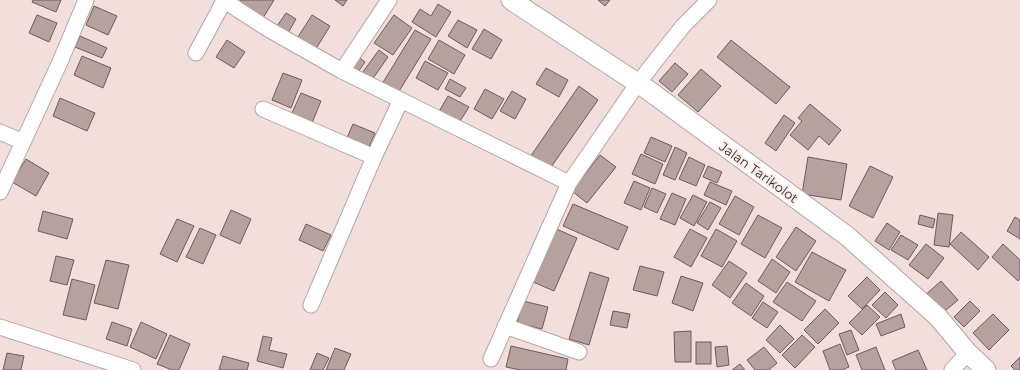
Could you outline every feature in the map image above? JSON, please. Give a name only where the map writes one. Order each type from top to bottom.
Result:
[{"type":"street","points":[[0,192],[60,62],[86,0]]},
{"type":"street","points":[[196,53],[224,0],[268,28],[342,71],[569,183]]},
{"type":"street","points":[[342,71],[389,0]]},
{"type":"street","name":"Jalan Tarikolot","points":[[513,0],[638,83],[847,236],[938,317],[968,353],[986,370]]},
{"type":"street","points":[[491,359],[569,183],[638,83],[683,26],[709,0]]},
{"type":"street","points":[[311,304],[374,156],[401,100]]},
{"type":"street","points":[[262,110],[374,156]]},
{"type":"street","points":[[0,132],[23,142]]},
{"type":"street","points":[[506,326],[579,352]]},
{"type":"street","points":[[0,328],[133,370]]},
{"type":"street","points":[[952,370],[968,353]]},
{"type":"building","points":[[33,0],[61,0],[56,12],[32,2]]},
{"type":"building","points":[[241,0],[274,0],[263,18],[239,3]]},
{"type":"building","points":[[335,0],[347,0],[343,6]]},
{"type":"building","points":[[598,0],[610,0],[605,6]]},
{"type":"building","points":[[438,4],[451,12],[436,37],[412,22],[420,9],[431,16]]},
{"type":"building","points":[[94,6],[117,16],[108,35],[86,25]]},
{"type":"building","points":[[286,13],[296,19],[288,33],[277,26]]},
{"type":"building","points":[[37,15],[57,23],[49,42],[29,33]]},
{"type":"building","points":[[312,15],[330,26],[314,52],[296,40]]},
{"type":"building","points":[[394,15],[412,28],[393,55],[374,43]]},
{"type":"building","points":[[458,20],[477,30],[467,48],[448,36]]},
{"type":"building","points":[[484,29],[502,40],[491,59],[472,49]]},
{"type":"building","points":[[415,30],[431,39],[398,93],[382,84]]},
{"type":"building","points":[[80,36],[107,48],[102,58],[75,47]]},
{"type":"building","points":[[227,40],[245,52],[234,68],[216,57]]},
{"type":"building","points":[[439,40],[465,55],[454,74],[428,59]]},
{"type":"building","points":[[731,40],[790,87],[776,104],[717,57]]},
{"type":"building","points":[[379,50],[388,57],[372,80],[362,73]]},
{"type":"building","points":[[356,55],[365,62],[356,75],[347,68]]},
{"type":"building","points":[[82,56],[111,68],[103,88],[74,75]]},
{"type":"building","points":[[425,61],[448,73],[438,90],[416,78]]},
{"type":"building","points":[[675,63],[688,74],[672,92],[659,81]]},
{"type":"building","points":[[546,68],[568,80],[559,97],[536,84]]},
{"type":"building","points":[[701,69],[721,86],[698,112],[678,95]]},
{"type":"building","points":[[283,73],[302,80],[291,108],[272,100]]},
{"type":"building","points":[[450,79],[466,88],[460,97],[445,89]]},
{"type":"building","points":[[579,86],[598,100],[549,170],[530,157]]},
{"type":"building","points":[[485,89],[504,99],[492,119],[474,109]]},
{"type":"building","points":[[512,91],[526,99],[515,119],[500,111]]},
{"type":"building","points":[[301,93],[321,101],[312,123],[291,115]]},
{"type":"building","points":[[448,96],[469,107],[457,126],[437,115]]},
{"type":"building","points":[[60,98],[95,113],[87,131],[53,116]]},
{"type":"building","points":[[810,104],[841,130],[829,145],[819,136],[808,150],[790,135],[802,121],[798,118]]},
{"type":"building","points":[[784,115],[795,123],[776,151],[765,143]]},
{"type":"building","points":[[353,124],[375,133],[368,149],[346,140]]},
{"type":"building","points":[[651,137],[672,146],[665,162],[644,153]]},
{"type":"building","points":[[675,147],[687,153],[675,180],[663,175]]},
{"type":"building","points":[[641,154],[663,164],[655,184],[632,174]]},
{"type":"building","points":[[600,155],[616,167],[587,203],[572,191]]},
{"type":"building","points":[[689,157],[705,165],[696,186],[679,179]]},
{"type":"building","points":[[808,157],[847,164],[841,200],[802,194]]},
{"type":"building","points":[[26,159],[49,173],[36,196],[12,182]]},
{"type":"building","points":[[708,166],[722,172],[717,183],[703,177]]},
{"type":"building","points":[[870,166],[893,177],[873,218],[849,206]]},
{"type":"building","points":[[634,181],[650,188],[641,210],[624,203]]},
{"type":"building","points":[[710,182],[732,191],[726,205],[704,195]]},
{"type":"building","points":[[652,188],[666,194],[657,213],[644,207]]},
{"type":"building","points":[[672,193],[686,199],[675,225],[660,219]]},
{"type":"building","points":[[693,195],[707,202],[694,226],[680,218]]},
{"type":"building","points":[[735,196],[754,207],[739,235],[719,224]]},
{"type":"building","points":[[710,202],[721,208],[708,230],[697,223]]},
{"type":"building","points":[[573,204],[628,227],[618,250],[563,226]]},
{"type":"building","points":[[231,210],[251,219],[240,244],[220,235]]},
{"type":"building","points":[[43,211],[73,219],[67,239],[38,231]]},
{"type":"building","points":[[938,213],[953,215],[949,247],[934,245]]},
{"type":"building","points":[[758,215],[782,228],[765,258],[741,244]]},
{"type":"building","points":[[920,215],[935,219],[933,228],[918,224]]},
{"type":"building","points":[[1015,217],[1020,220],[1020,239],[1007,231]]},
{"type":"building","points":[[177,219],[194,226],[177,262],[160,254]]},
{"type":"building","points":[[887,223],[900,232],[889,250],[875,241]]},
{"type":"building","points":[[306,224],[331,235],[323,251],[299,240]]},
{"type":"building","points":[[796,227],[816,241],[796,271],[776,257]]},
{"type":"building","points":[[200,228],[216,235],[203,264],[186,257]]},
{"type":"building","points":[[554,228],[577,238],[554,291],[531,281]]},
{"type":"building","points":[[690,229],[707,238],[691,267],[674,257]]},
{"type":"building","points":[[716,229],[737,241],[722,267],[701,256]]},
{"type":"building","points":[[961,232],[989,257],[978,270],[950,244]]},
{"type":"building","points":[[901,235],[918,245],[908,260],[891,250]]},
{"type":"building","points":[[926,244],[944,258],[928,279],[909,265]]},
{"type":"building","points":[[1003,244],[1020,260],[1020,278],[1018,281],[992,257]]},
{"type":"building","points":[[812,252],[846,270],[829,301],[795,282]]},
{"type":"building","points":[[56,256],[74,260],[67,285],[50,281]]},
{"type":"building","points":[[772,259],[790,272],[776,293],[758,281]]},
{"type":"building","points":[[106,260],[129,265],[118,309],[94,303]]},
{"type":"building","points":[[729,261],[747,273],[730,298],[712,285]]},
{"type":"building","points":[[640,266],[664,272],[657,296],[633,290]]},
{"type":"building","points":[[590,272],[609,278],[589,345],[569,339]]},
{"type":"building","points":[[681,276],[703,283],[693,311],[672,303]]},
{"type":"building","points":[[867,277],[880,290],[862,309],[848,296]]},
{"type":"building","points":[[72,279],[95,285],[86,320],[63,315]]},
{"type":"building","points":[[941,281],[958,300],[940,315],[923,297]]},
{"type":"building","points":[[787,282],[816,301],[802,321],[773,302]]},
{"type":"building","points":[[746,283],[764,296],[751,316],[732,303]]},
{"type":"building","points":[[885,292],[898,305],[886,318],[872,305]]},
{"type":"building","points":[[523,301],[548,307],[542,329],[517,323]]},
{"type":"building","points":[[970,301],[980,311],[964,327],[954,317]]},
{"type":"building","points":[[763,302],[778,312],[767,328],[752,318]]},
{"type":"building","points":[[867,305],[880,317],[862,335],[849,323]]},
{"type":"building","points":[[825,309],[839,323],[818,344],[804,330]]},
{"type":"building","points":[[613,311],[630,314],[627,328],[610,325]]},
{"type":"building","points":[[901,314],[905,327],[881,336],[876,324]]},
{"type":"building","points":[[993,314],[1009,330],[989,350],[973,333]]},
{"type":"building","points":[[112,322],[132,329],[127,346],[106,339]]},
{"type":"building","points":[[141,322],[167,334],[156,359],[130,347]]},
{"type":"building","points":[[780,325],[794,339],[780,353],[766,340]]},
{"type":"building","points":[[851,330],[859,350],[847,355],[839,334]]},
{"type":"building","points":[[691,331],[691,362],[675,362],[674,332]]},
{"type":"building","points":[[170,335],[190,344],[179,370],[172,370],[157,364]]},
{"type":"building","points":[[802,335],[815,347],[795,368],[782,355]]},
{"type":"building","points":[[263,336],[272,338],[269,350],[287,354],[283,368],[257,361]]},
{"type":"building","points":[[696,342],[711,342],[711,364],[696,364]]},
{"type":"building","points":[[840,344],[849,367],[842,370],[830,370],[823,351]]},
{"type":"building","points":[[511,346],[568,359],[566,370],[520,370],[506,367]]},
{"type":"building","points":[[727,346],[729,365],[717,367],[715,347]]},
{"type":"building","points":[[764,347],[777,363],[769,370],[755,370],[747,360]]},
{"type":"building","points":[[876,347],[885,370],[862,370],[856,355]]},
{"type":"building","points":[[335,348],[351,354],[344,370],[326,370]]},
{"type":"building","points":[[918,350],[927,370],[896,370],[892,361]]},
{"type":"building","points":[[7,353],[24,356],[21,370],[3,370]]},
{"type":"building","points":[[317,353],[329,358],[323,370],[310,370]]},
{"type":"building","points":[[223,356],[249,363],[247,370],[219,370]]},
{"type":"building","points":[[1020,357],[1020,370],[1015,370],[1011,366]]},
{"type":"building","points":[[740,364],[745,370],[732,370]]}]
